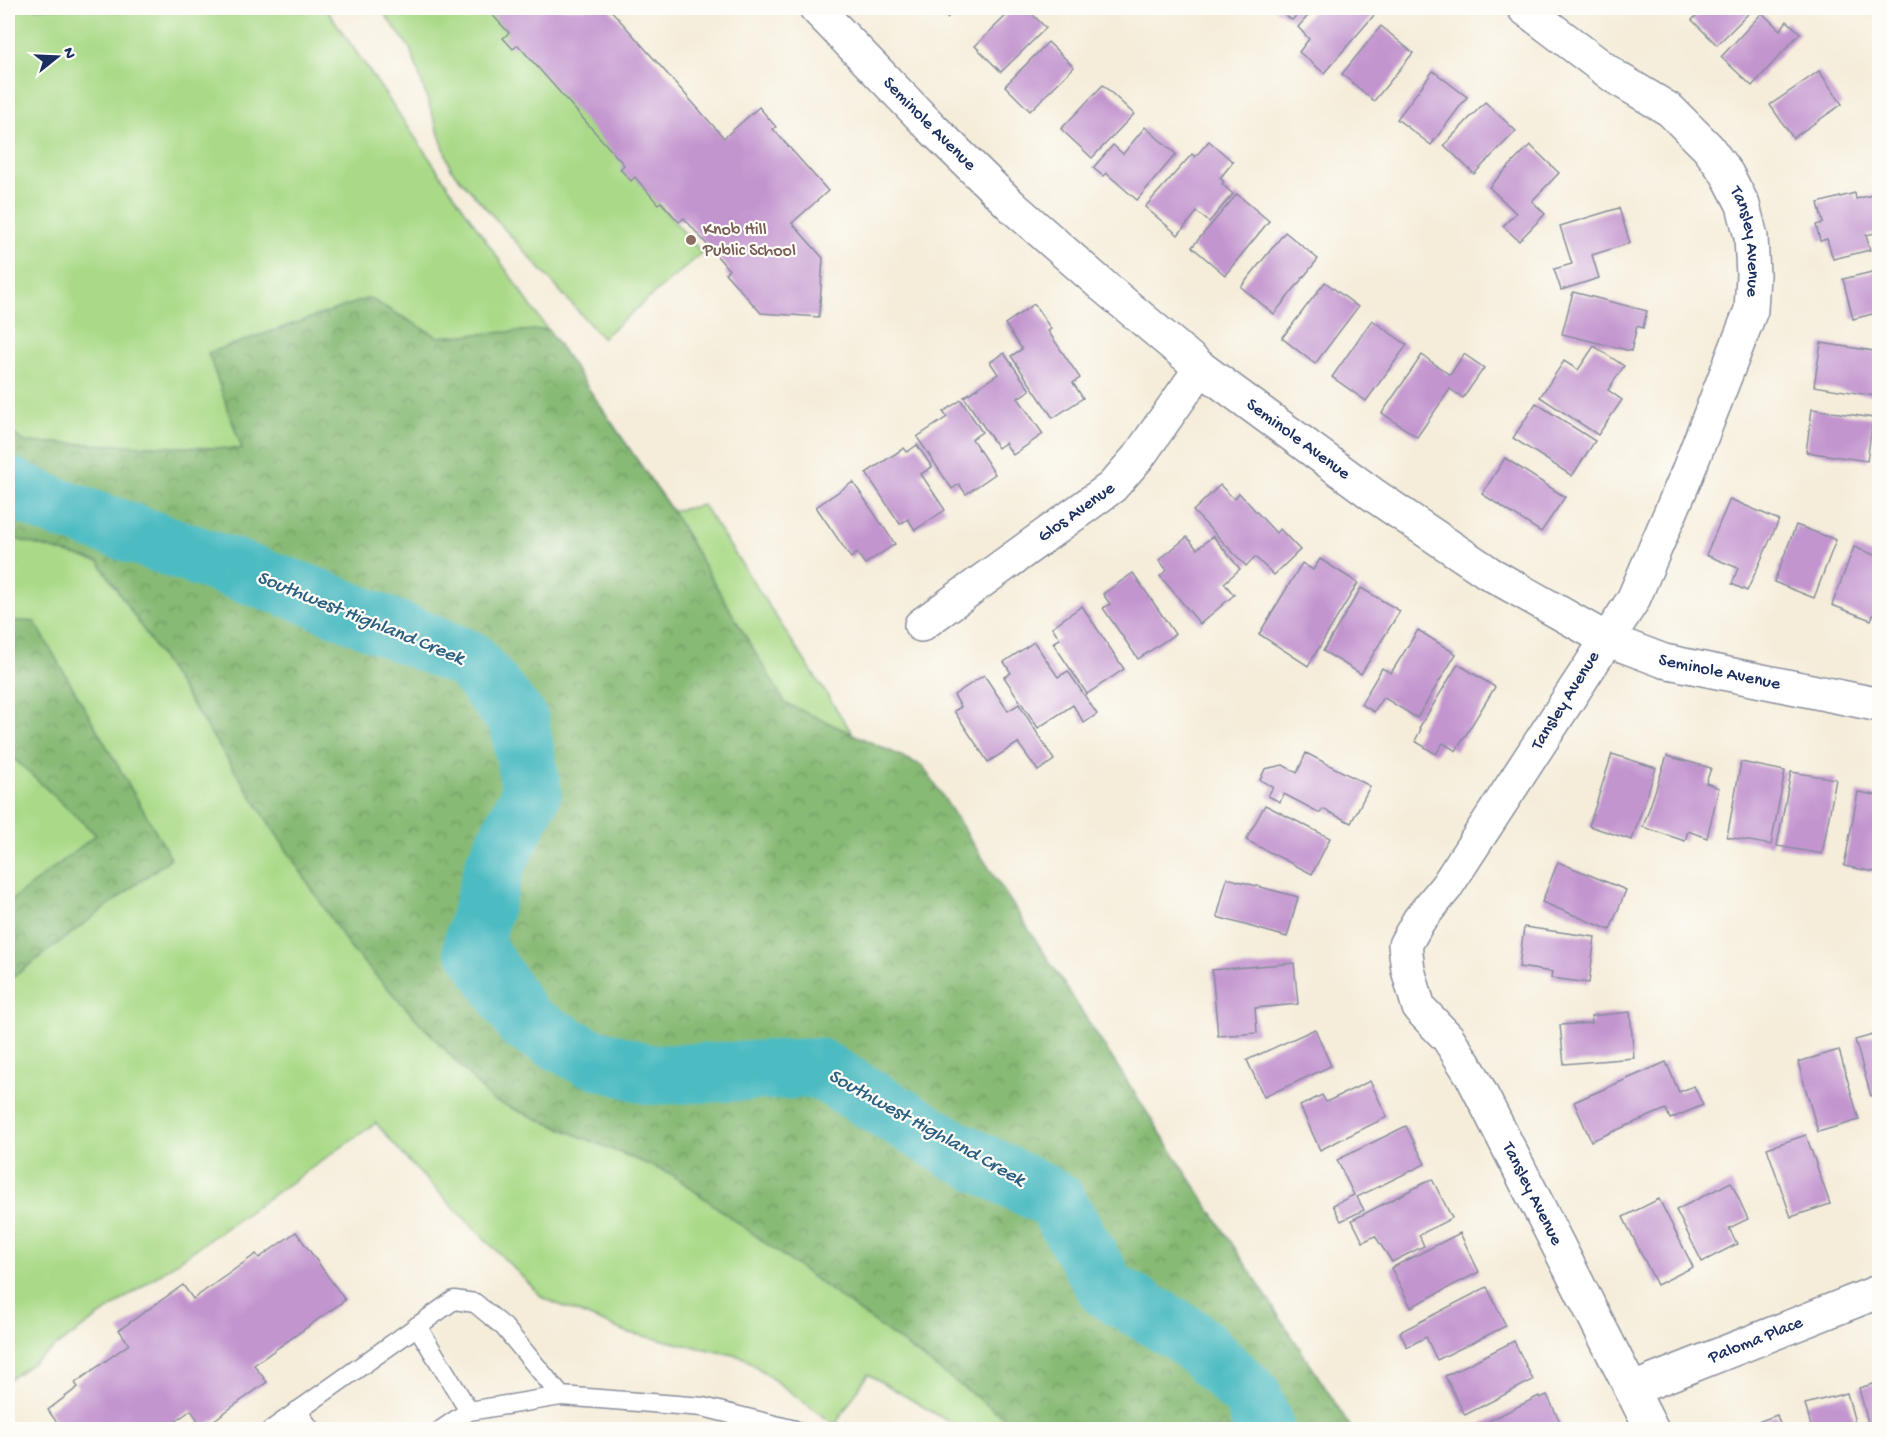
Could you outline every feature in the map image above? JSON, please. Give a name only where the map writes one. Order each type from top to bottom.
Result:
[{"type":"street","name":"Seminole Avenue","points":[[816,8],[932,128],[1014,208],[1201,368],[1375,496],[1489,573],[1606,639],[1664,662],[1880,705]]},
{"type":"street","name":"Tansley Avenue","points":[[1524,8],[1615,77],[1670,110],[1688,126],[1727,174],[1743,205],[1751,237],[1753,275],[1751,310],[1633,600],[1446,887],[1419,920],[1405,945],[1408,970],[1419,1008],[1448,1038],[1472,1076],[1652,1430]]},
{"type":"street","name":"Glos Avenue","points":[[921,625],[1112,487],[1139,456],[1201,368]]},
{"type":"street","name":"Paloma Place","points":[[1633,1389],[1880,1291]]},
{"type":"lane","points":[[271,1430],[454,1300],[475,1303],[504,1327],[561,1396]]},
{"type":"lane","points":[[417,1326],[469,1411]]},
{"type":"lane","points":[[441,1430],[469,1411],[561,1396],[703,1407],[795,1430]]},
{"type":"lane","points":[[297,1411],[311,1430]]},
{"type":"green space","points":[[8,8],[326,8],[672,511],[703,505],[963,903],[1295,1429],[961,1429],[868,1374],[835,1425],[743,1357],[629,1333],[543,1298],[410,1163],[376,1123],[8,1380]]},
{"type":"green space","points":[[380,8],[487,8],[702,253],[602,338],[451,169],[410,48]]},
{"type":"green space","points":[[369,298],[438,337],[548,329],[672,511],[785,703],[923,766],[1352,1429],[1020,1429],[671,1174],[492,1100],[351,949],[99,562],[8,537],[8,431],[25,442],[242,449],[208,353]]},
{"type":"green space","points":[[8,620],[35,622],[171,858],[8,981],[8,903],[96,835],[8,753]]},
{"type":"building","points":[[486,8],[609,8],[724,138],[759,107],[776,127],[773,129],[828,191],[792,223],[823,258],[819,317],[761,313],[725,273],[729,270],[684,218],[679,222],[661,202],[658,204],[635,177],[631,181],[620,169],[624,165],[518,45],[513,49],[503,38],[509,33]]},
{"type":"building","points":[[938,8],[958,8],[947,18]]},
{"type":"building","points":[[1014,8],[1026,8],[1046,28],[1001,72],[975,46]]},
{"type":"building","points":[[1274,8],[1304,8],[1292,20]]},
{"type":"building","points":[[1315,8],[1367,8],[1375,14],[1324,73],[1299,52],[1309,39],[1298,27]]},
{"type":"building","points":[[1704,8],[1754,8],[1717,45],[1692,20]]},
{"type":"building","points":[[1762,13],[1780,30],[1787,21],[1800,33],[1752,86],[1721,57]]},
{"type":"building","points":[[1381,26],[1413,53],[1374,101],[1342,74]]},
{"type":"building","points":[[1048,42],[1074,67],[1030,111],[1005,86]]},
{"type":"building","points":[[1433,71],[1467,97],[1431,145],[1397,119]]},
{"type":"building","points":[[1819,71],[1842,104],[1793,138],[1770,105]]},
{"type":"building","points":[[1103,85],[1134,114],[1092,158],[1061,129]]},
{"type":"building","points":[[1485,102],[1516,131],[1474,174],[1444,145]]},
{"type":"building","points":[[1145,127],[1176,154],[1137,200],[1106,173],[1103,176],[1093,168],[1113,145],[1123,154]]},
{"type":"building","points":[[1209,141],[1233,162],[1220,178],[1224,182],[1222,184],[1233,194],[1209,222],[1197,212],[1178,235],[1145,207],[1192,154],[1195,157]]},
{"type":"building","points":[[1530,145],[1559,173],[1532,201],[1545,214],[1519,241],[1503,226],[1516,213],[1489,187]]},
{"type":"building","points":[[1855,193],[1856,199],[1880,193],[1880,232],[1866,235],[1870,250],[1833,259],[1827,239],[1820,241],[1816,225],[1823,223],[1818,203]]},
{"type":"building","points":[[1237,194],[1269,221],[1225,275],[1192,247]]},
{"type":"building","points":[[1619,208],[1630,243],[1592,255],[1599,278],[1561,290],[1554,269],[1572,264],[1560,226]]},
{"type":"building","points":[[1285,232],[1318,259],[1274,314],[1241,287]]},
{"type":"building","points":[[1880,270],[1880,312],[1853,319],[1843,279]]},
{"type":"building","points":[[1325,282],[1358,307],[1315,364],[1282,338]]},
{"type":"building","points":[[1573,292],[1647,311],[1643,328],[1637,326],[1631,351],[1562,334]]},
{"type":"building","points":[[1034,304],[1051,329],[1048,331],[1080,378],[1073,383],[1083,398],[1053,418],[1011,356],[1022,349],[1005,324]]},
{"type":"building","points":[[1372,320],[1407,345],[1366,401],[1332,377]]},
{"type":"building","points":[[1821,343],[1880,352],[1875,396],[1814,386]]},
{"type":"building","points":[[1594,346],[1624,366],[1608,390],[1622,400],[1598,435],[1540,397],[1564,361],[1578,370]]},
{"type":"building","points":[[1004,353],[1030,390],[1018,398],[1043,434],[1013,455],[1005,443],[998,448],[964,397],[998,374],[990,362]]},
{"type":"building","points":[[1464,354],[1484,368],[1463,398],[1450,389],[1417,437],[1382,413],[1422,355],[1450,375]]},
{"type":"building","points":[[961,400],[982,432],[972,439],[995,474],[966,494],[959,484],[952,489],[917,437],[947,417],[943,412]]},
{"type":"building","points":[[1536,403],[1595,441],[1572,476],[1513,438]]},
{"type":"building","points":[[1812,409],[1873,418],[1867,461],[1806,452]]},
{"type":"building","points":[[917,445],[932,467],[921,474],[945,510],[915,530],[908,519],[900,524],[866,473],[904,448],[907,452]]},
{"type":"building","points":[[1505,458],[1565,497],[1541,532],[1482,494]]},
{"type":"building","points":[[853,482],[895,544],[865,564],[857,553],[851,558],[816,507]]},
{"type":"building","points":[[1220,485],[1234,499],[1239,493],[1276,533],[1280,529],[1300,550],[1274,575],[1255,557],[1246,566],[1193,511]]},
{"type":"building","points":[[1730,499],[1779,520],[1747,591],[1732,584],[1738,568],[1706,555]]},
{"type":"building","points":[[1796,525],[1836,540],[1814,598],[1774,582]]},
{"type":"building","points":[[1213,536],[1240,569],[1224,583],[1234,595],[1200,624],[1160,576],[1167,570],[1159,560],[1187,537],[1197,549]]},
{"type":"building","points":[[1854,547],[1880,557],[1880,599],[1871,620],[1832,605]]},
{"type":"building","points":[[1320,559],[1358,583],[1308,666],[1259,634],[1302,563],[1313,570]]},
{"type":"building","points":[[1133,573],[1175,634],[1138,659],[1103,608],[1110,604],[1103,594]]},
{"type":"building","points":[[1361,588],[1400,611],[1361,674],[1323,651]]},
{"type":"building","points":[[1082,606],[1124,669],[1087,694],[1053,643],[1060,639],[1052,627]]},
{"type":"building","points":[[1418,630],[1456,654],[1417,718],[1383,697],[1374,712],[1361,704],[1382,668],[1391,673]]},
{"type":"building","points":[[1034,642],[1058,677],[1068,671],[1097,714],[1084,723],[1073,705],[1038,728],[1004,677],[1011,673],[1004,662]]},
{"type":"building","points":[[1458,664],[1495,687],[1456,751],[1443,743],[1436,754],[1415,741],[1421,729],[1419,728]]},
{"type":"building","points":[[984,675],[1008,711],[1019,704],[1054,760],[1038,771],[1018,743],[988,762],[954,711],[961,707],[954,695]]},
{"type":"building","points":[[1306,753],[1370,786],[1351,823],[1323,809],[1320,813],[1284,794],[1280,802],[1268,796],[1273,787],[1260,780],[1265,769],[1283,765],[1297,773]]},
{"type":"building","points":[[1612,754],[1656,768],[1632,840],[1589,826]]},
{"type":"building","points":[[1667,756],[1711,768],[1706,783],[1719,788],[1707,838],[1688,831],[1685,841],[1643,827]]},
{"type":"building","points":[[1741,762],[1785,771],[1771,845],[1727,837]]},
{"type":"building","points":[[1791,772],[1836,779],[1822,854],[1777,846]]},
{"type":"building","points":[[1858,792],[1880,796],[1880,873],[1844,866]]},
{"type":"building","points":[[1265,805],[1330,838],[1312,874],[1246,840]]},
{"type":"building","points":[[1558,862],[1626,890],[1610,930],[1542,902]]},
{"type":"building","points":[[1227,878],[1298,897],[1287,937],[1217,917]]},
{"type":"building","points":[[1524,927],[1595,937],[1589,983],[1551,978],[1552,972],[1519,967]]},
{"type":"building","points":[[1294,963],[1298,1004],[1255,1008],[1257,1033],[1218,1036],[1212,970]]},
{"type":"building","points":[[1630,1012],[1634,1058],[1564,1064],[1560,1025],[1592,1023],[1591,1016]]},
{"type":"building","points":[[1315,1029],[1331,1066],[1264,1097],[1247,1060]]},
{"type":"building","points":[[1880,1033],[1880,1093],[1871,1096],[1855,1040]]},
{"type":"building","points":[[1839,1050],[1859,1120],[1818,1132],[1798,1062]]},
{"type":"building","points":[[1666,1062],[1679,1092],[1694,1086],[1703,1105],[1670,1119],[1666,1109],[1591,1141],[1574,1102]]},
{"type":"building","points":[[1370,1081],[1387,1117],[1320,1150],[1300,1106],[1322,1095],[1326,1102]]},
{"type":"building","points":[[1406,1126],[1425,1164],[1357,1197],[1364,1210],[1341,1221],[1333,1205],[1354,1195],[1337,1160]]},
{"type":"building","points":[[1806,1135],[1830,1204],[1791,1217],[1767,1148]]},
{"type":"building","points":[[1432,1179],[1452,1218],[1419,1235],[1424,1246],[1392,1262],[1375,1236],[1363,1242],[1352,1220]]},
{"type":"building","points":[[1731,1182],[1748,1219],[1729,1228],[1737,1244],[1702,1262],[1676,1210]]},
{"type":"building","points":[[1659,1199],[1693,1267],[1657,1285],[1623,1217]]},
{"type":"building","points":[[296,1232],[345,1300],[254,1365],[267,1382],[203,1428],[191,1410],[164,1430],[62,1430],[48,1410],[78,1387],[75,1383],[129,1344],[119,1330],[183,1285],[193,1299],[256,1254],[259,1258]]},
{"type":"building","points":[[1460,1233],[1479,1272],[1411,1307],[1391,1268]]},
{"type":"building","points":[[1487,1287],[1506,1326],[1437,1360],[1426,1337],[1407,1347],[1400,1332]]},
{"type":"building","points":[[1514,1341],[1533,1380],[1465,1415],[1445,1376]]},
{"type":"building","points":[[1880,1382],[1880,1430],[1870,1430],[1859,1388]]},
{"type":"building","points":[[1847,1393],[1857,1430],[1812,1430],[1805,1404]]},
{"type":"building","points":[[1547,1395],[1564,1430],[1471,1430],[1539,1396],[1540,1398]]},
{"type":"building","points":[[1777,1415],[1782,1430],[1738,1430],[1738,1429]]},
{"type":"waterway","name":"Southwest Highland Creek","points":[[8,486],[50,505],[304,593],[469,660],[519,721],[532,792],[495,865],[473,944],[525,1023],[584,1055],[651,1075],[818,1068],[955,1150],[1055,1200],[1107,1289],[1189,1337],[1252,1396],[1265,1430]]},
{"type":"place","name":"Knob Hill Public School","points":[[691,240]]}]
